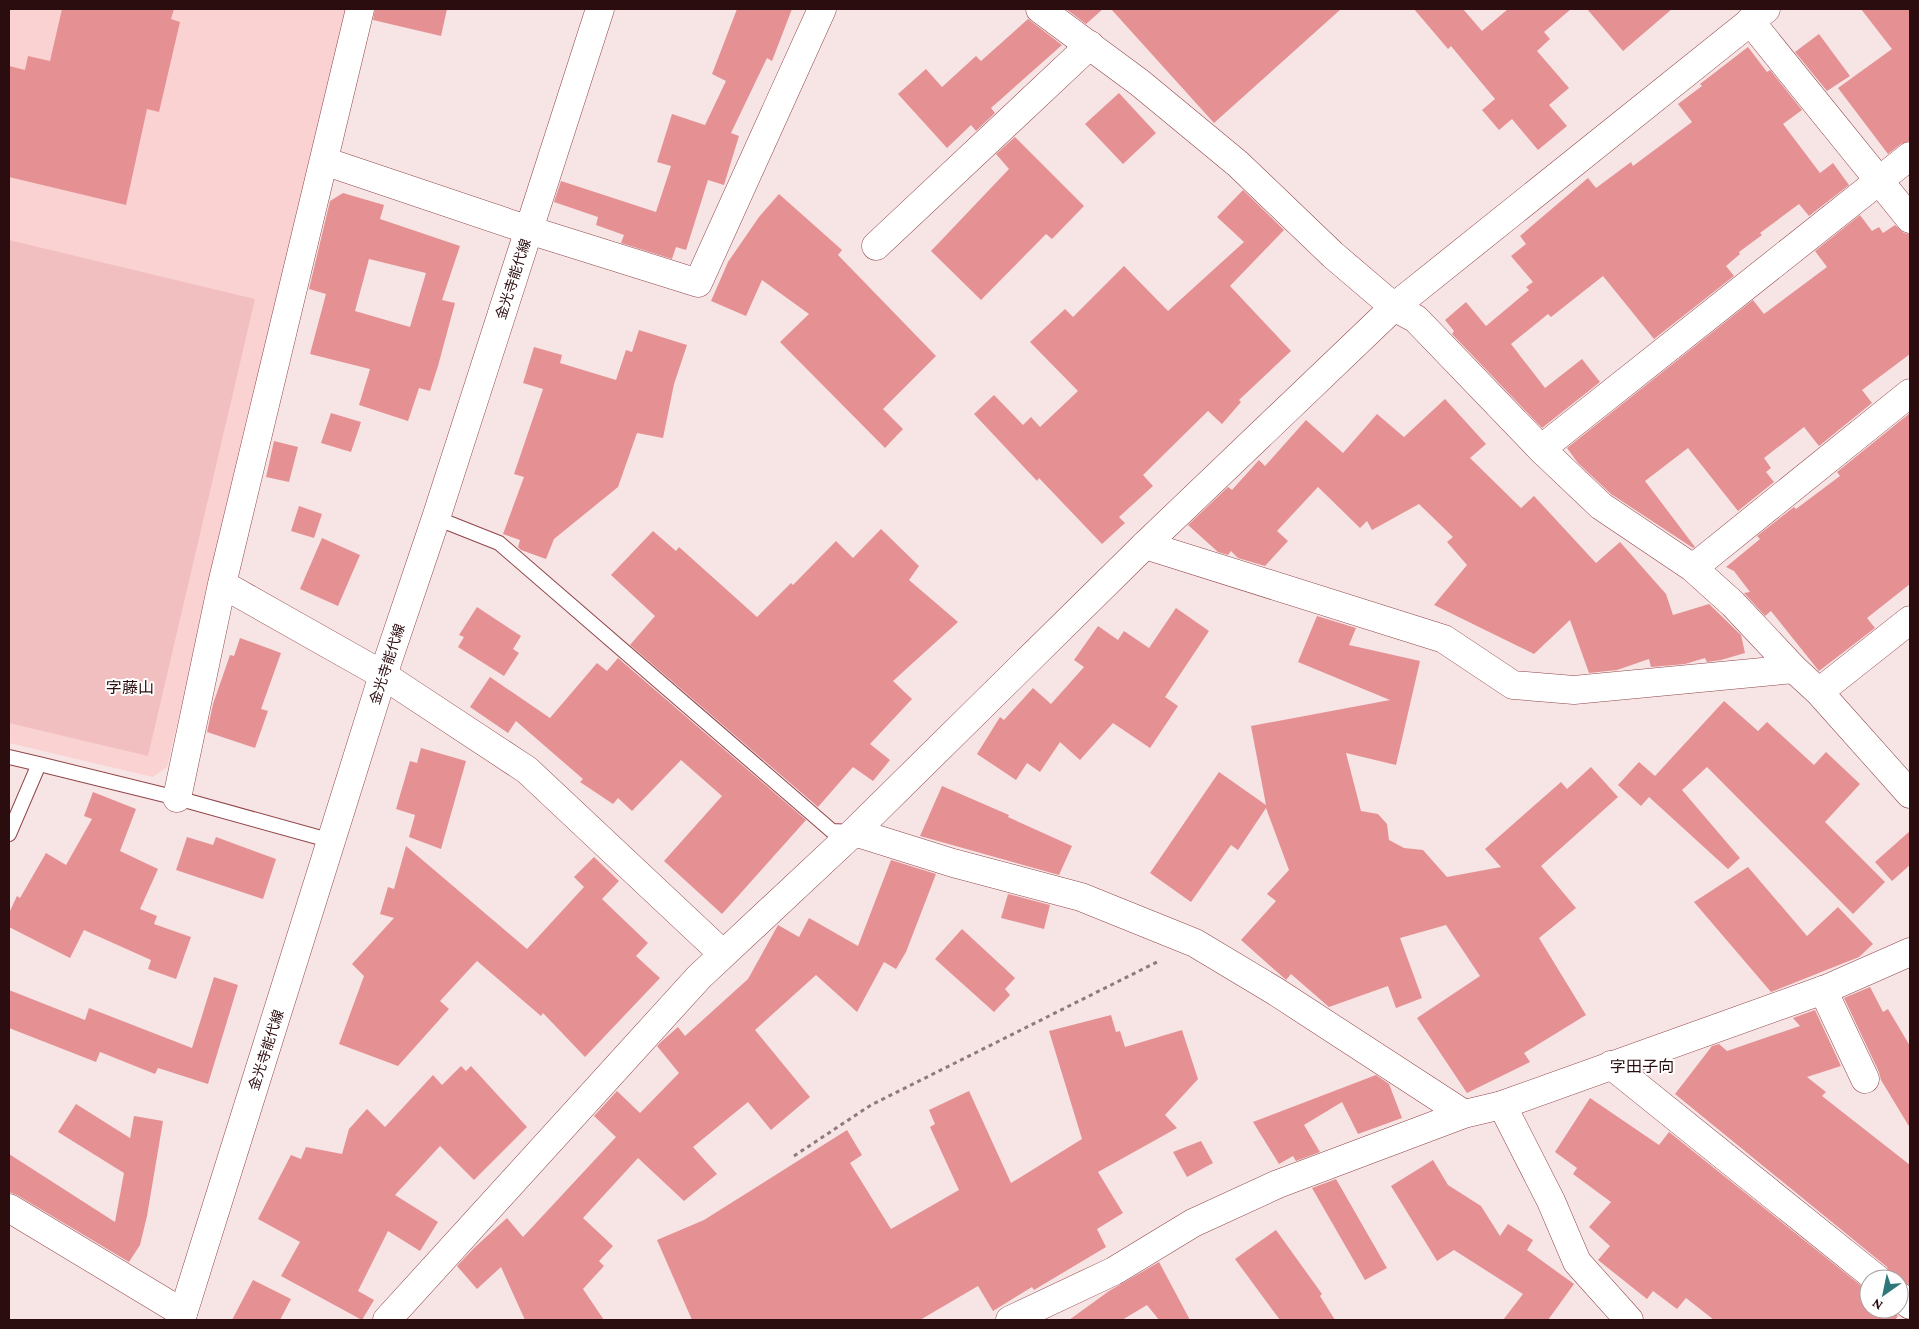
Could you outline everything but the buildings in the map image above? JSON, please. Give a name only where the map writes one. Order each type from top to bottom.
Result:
[{"type":"street","points":[[176,798],[222,584],[360,9]]},
{"type":"street","name":"金光寺能代線","points":[[182,1317],[383,675],[436,518],[600,9]]},
{"type":"street","points":[[324,160],[529,230],[698,283],[822,9]]},
{"type":"street","points":[[1040,9],[1140,83],[1238,164],[1333,255],[1394,307],[1416,319],[1541,449],[1601,506],[1693,568],[1733,604],[1794,669],[1819,692],[1910,794]]},
{"type":"street","points":[[387,1320],[699,977],[854,832],[1145,544],[1394,307],[1758,15],[1910,219]]},
{"type":"street","points":[[876,246],[1090,45]]},
{"type":"street","points":[[1541,449],[1910,156]]},
{"type":"street","points":[[1693,568],[1910,393]]},
{"type":"street","points":[[1145,544],[1444,639],[1513,685],[1574,690],[1794,669]]},
{"type":"street","points":[[222,584],[383,675],[527,770],[723,954]]},
{"type":"street","points":[[1819,692],[1910,620]]},
{"type":"street","points":[[854,832],[953,863],[1081,897],[1195,943],[1275,991],[1464,1114]]},
{"type":"street","points":[[1016,1319],[1114,1271],[1193,1223],[1278,1184],[1464,1114],[1502,1105],[1823,990],[1910,952]]},
{"type":"street","points":[[1823,990],[1865,1079]]},
{"type":"street","points":[[1610,1065],[1865,1269]]},
{"type":"street","points":[[1502,1105],[1551,1201],[1577,1262],[1623,1318]]},
{"type":"street","points":[[9,1208],[182,1317]]},
{"type":"lane","points":[[436,518],[499,543],[832,831],[854,832]]},
{"type":"lane","points":[[9,757],[176,798],[332,841]]},
{"type":"lane","points":[[9,834],[39,764]]},
{"type":"path","points":[[794,1156],[871,1105],[1195,943]]},
{"type":"shaded area","points":[[9,9],[346,9],[167,767],[153,777],[9,743]]},
{"type":"shaded area","points":[[9,240],[255,299],[148,756],[9,723]]},
{"type":"district","name":"字藤山","points":[[130,687]]},
{"type":"district","name":"字田子向","points":[[1642,1066]]}]
